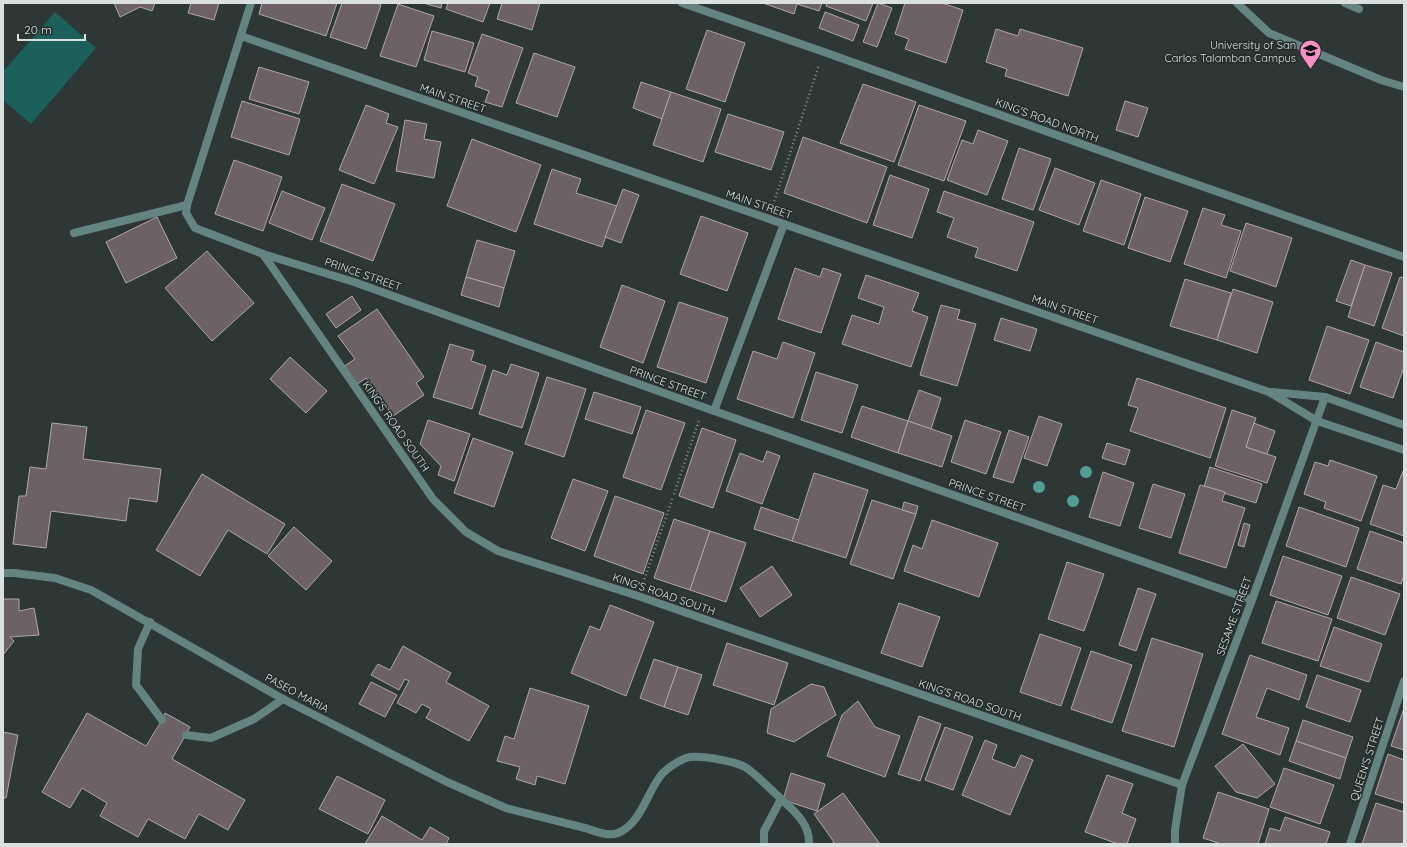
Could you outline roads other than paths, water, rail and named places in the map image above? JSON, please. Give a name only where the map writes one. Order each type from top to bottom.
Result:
[{"type":"street","points":[[74,233],[187,205],[251,3]]},
{"type":"street","name":"KING'S ROAD NORTH","points":[[682,3],[1404,256]]},
{"type":"street","points":[[1237,3],[1269,33],[1382,80],[1404,87]]},
{"type":"street","points":[[1345,3],[1359,9]]},
{"type":"street","name":"MAIN STREET","points":[[241,36],[1270,392],[1317,421],[1404,450]]},
{"type":"street","name":"PRINCE STREET","points":[[187,205],[186,213],[195,228],[264,254],[354,282],[714,411],[1252,600]]},
{"type":"street","name":"PRINCE STREET","points":[[714,411],[784,224]]},
{"type":"street","name":"KING'S ROAD SOUTH","points":[[264,254],[433,499],[466,532],[498,551],[638,596],[1182,785]]},
{"type":"street","name":"MAIN STREET","points":[[1270,392],[1325,397],[1404,425]]},
{"type":"street","name":"SESAME STREET","points":[[1175,844],[1175,830],[1182,785],[1252,600],[1325,397]]},
{"type":"street","name":"PASEO MARIA","points":[[3,573],[54,578],[91,590],[284,699],[447,782],[506,808],[606,834],[616,834],[626,829],[638,815],[659,777],[671,766],[687,758],[706,758],[734,762],[746,768],[800,817],[810,838],[809,844]]},
{"type":"street","points":[[150,622],[138,649],[136,686],[162,720]]},
{"type":"street","name":"QUEEN'S STREET","points":[[1350,844],[1404,681]]},
{"type":"street","points":[[186,735],[211,738],[254,719],[284,699]]},
{"type":"street","points":[[764,844],[764,831],[781,799]]},
{"type":"place","name":"University of San Carlos Talamban Campus","points":[[1311,70]]}]
